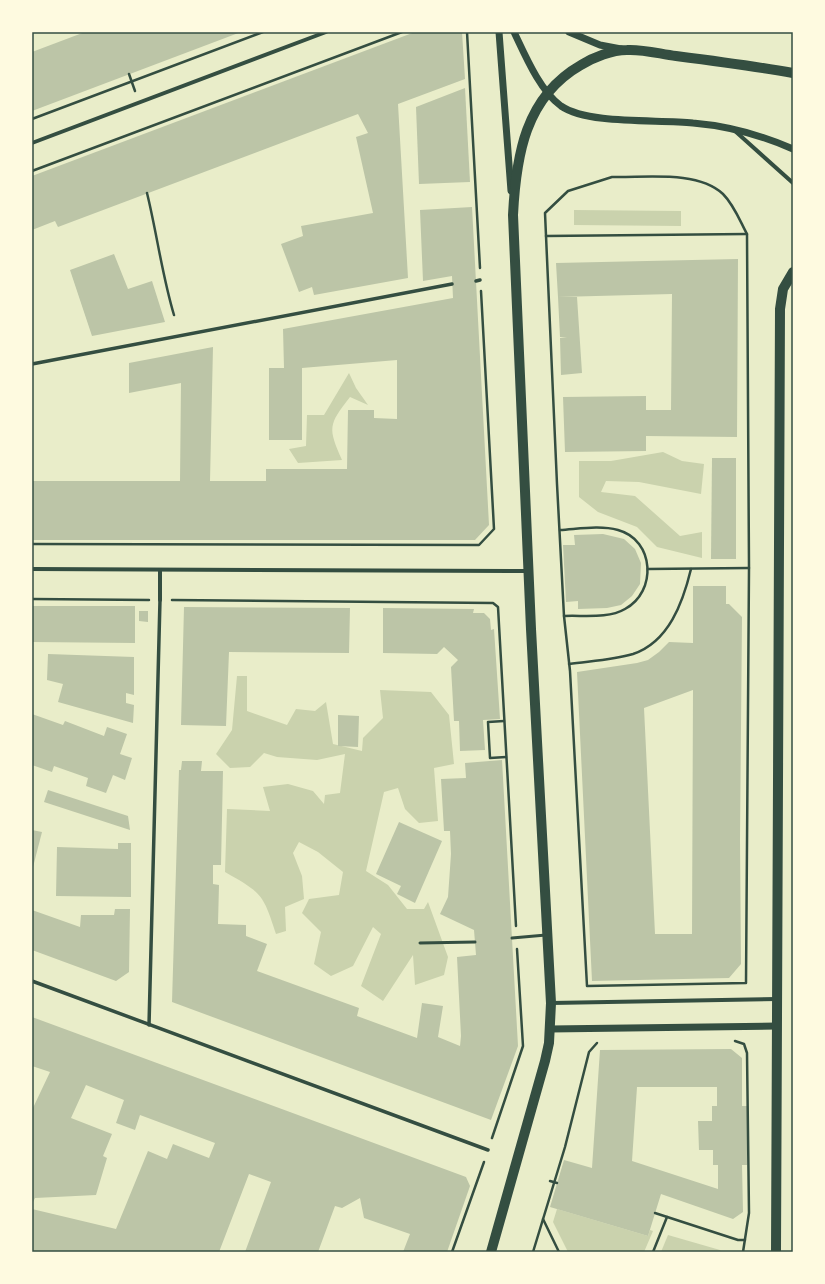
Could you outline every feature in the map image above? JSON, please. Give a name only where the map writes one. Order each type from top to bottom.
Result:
[{"type":"main road","points":[[491,1252],[545,1061],[550,1029],[551,1003],[513,215],[517,164],[531,120],[547,93],[562,77],[588,60],[609,53],[627,50],[735,63],[793,73]]},
{"type":"main road","points":[[776,1252],[780,309],[783,289],[793,272]]},
{"type":"street","points":[[32,143],[326,32]]},
{"type":"street","points":[[499,32],[513,215]]},
{"type":"street","points":[[514,32],[547,93],[561,106],[580,115],[604,118],[693,123],[731,128],[767,138],[793,149]]},
{"type":"street","points":[[569,32],[600,45],[627,50]]},
{"type":"street","points":[[731,128],[793,184]]},
{"type":"street","points":[[32,364],[452,284]]},
{"type":"street","points":[[32,569],[529,571]]},
{"type":"street","points":[[149,1025],[160,570]]},
{"type":"street","points":[[32,981],[488,1150]]},
{"type":"street","points":[[551,1003],[777,998]]},
{"type":"street","points":[[550,1029],[777,1026]]},
{"type":"lane","points":[[512,938],[548,935]]},
{"type":"lane","points":[[420,943],[475,942]]},
{"type":"path","points":[[32,119],[263,32]]},
{"type":"path","points":[[32,171],[402,32]]},
{"type":"path","points":[[129,74],[140,102]]},
{"type":"path","points":[[612,177],[689,178],[714,187],[732,205],[747,234],[749,568],[746,983],[587,986],[569,664],[564,616],[545,213],[568,191],[612,177]]},
{"type":"path","points":[[147,193],[156,233],[165,286],[174,315]]},
{"type":"path","points":[[546,236],[747,234]]},
{"type":"path","points":[[560,530],[603,528],[620,530],[634,539],[640,546],[644,553],[648,569],[648,578],[642,594],[630,606],[623,610],[607,614],[564,616]]},
{"type":"path","points":[[32,544],[479,545]]},
{"type":"path","points":[[648,569],[749,568]]},
{"type":"path","points":[[569,664],[632,654],[654,642],[671,623],[682,602],[691,569]]},
{"type":"path","points":[[32,599],[493,603],[498,607],[523,1046],[452,1252]]},
{"type":"path","points":[[504,722],[488,722],[490,758],[506,757]]},
{"type":"path","points":[[728,1042],[735,1041],[744,1044],[747,1053],[749,1213],[743,1252]]},
{"type":"path","points":[[533,1252],[555,1183],[589,1052],[595,1044],[601,1042]]},
{"type":"path","points":[[550,1181],[555,1183]]},
{"type":"path","points":[[655,1213],[738,1240],[745,1240]]},
{"type":"path","points":[[653,1252],[667,1217]]},
{"type":"path","points":[[543,1219],[559,1252]]},
{"type":"green space","points":[[574,210],[681,211],[681,226],[574,225]]},
{"type":"green space","points":[[349,373],[356,388],[368,405],[350,397],[334,421],[332,427],[334,441],[342,460],[298,463],[289,449],[306,446],[307,415],[324,415]]},
{"type":"green space","points":[[663,452],[682,461],[704,464],[701,494],[639,482],[606,481],[601,492],[635,496],[680,536],[702,532],[702,558],[657,547],[637,527],[598,512],[579,497],[579,461],[611,461]]},
{"type":"green space","points":[[237,676],[247,676],[247,711],[287,725],[296,709],[315,711],[326,702],[333,744],[362,751],[363,738],[383,718],[380,690],[431,692],[449,715],[454,764],[434,768],[438,821],[419,823],[405,809],[398,788],[384,792],[366,871],[388,885],[407,909],[424,909],[428,902],[448,957],[444,975],[415,985],[413,955],[383,1001],[361,986],[381,934],[373,927],[353,966],[331,976],[314,964],[321,932],[302,913],[309,899],[339,895],[343,872],[318,852],[299,842],[293,853],[302,876],[304,899],[285,907],[286,931],[276,934],[268,910],[260,896],[247,885],[225,872],[227,809],[270,811],[263,787],[288,784],[313,791],[324,804],[325,795],[340,793],[345,754],[317,760],[277,757],[264,753],[250,767],[230,768],[216,754],[232,730]]},
{"type":"green space","points":[[557,1209],[648,1236],[650,1230],[653,1231],[644,1252],[568,1252],[553,1222]]},
{"type":"green space","points":[[668,1235],[720,1250],[721,1252],[661,1252]]},
{"type":"building","points":[[85,32],[241,32],[32,111],[32,52]]},
{"type":"building","points":[[415,32],[462,32],[465,79],[398,104],[408,278],[314,295],[312,287],[299,292],[281,244],[303,236],[301,226],[373,213],[356,137],[368,133],[358,114],[58,227],[55,221],[32,230],[32,176]]},
{"type":"building","points":[[465,88],[470,182],[419,184],[416,107]]},
{"type":"building","points":[[472,207],[489,525],[475,540],[32,540],[32,481],[180,481],[181,383],[129,393],[129,363],[213,347],[210,481],[266,481],[266,469],[347,469],[348,410],[374,410],[374,418],[397,419],[397,360],[302,368],[302,440],[269,440],[269,368],[284,368],[283,329],[453,298],[452,276],[423,281],[420,210]]},
{"type":"building","points":[[114,254],[128,289],[152,281],[165,322],[92,336],[70,270]]},
{"type":"building","points":[[738,259],[737,437],[646,436],[646,451],[565,452],[563,397],[646,396],[646,410],[671,410],[672,294],[558,297],[556,263]]},
{"type":"building","points":[[558,297],[577,297],[582,373],[561,375],[560,338],[567,337],[560,337]]},
{"type":"building","points":[[712,458],[736,458],[736,559],[711,559]]},
{"type":"building","points":[[603,534],[624,539],[635,549],[641,563],[640,584],[632,596],[621,605],[607,608],[578,609],[578,601],[566,602],[563,545],[575,545],[574,535]]},
{"type":"building","points":[[693,586],[726,586],[726,604],[729,604],[742,617],[740,840],[741,964],[729,978],[592,981],[577,672],[648,660],[669,642],[693,643]],"holes":[[[693,690],[692,934],[655,934],[644,708]]]},
{"type":"building","points":[[32,606],[135,606],[135,643],[32,642]]},
{"type":"building","points":[[184,607],[350,608],[349,653],[229,652],[226,726],[181,725]]},
{"type":"building","points":[[383,608],[474,609],[473,613],[484,613],[490,619],[491,630],[494,629],[500,719],[483,720],[485,750],[460,751],[459,721],[454,721],[451,667],[458,660],[444,647],[437,654],[383,653]]},
{"type":"building","points":[[139,611],[148,611],[148,622],[139,621]]},
{"type":"building","points":[[48,654],[134,657],[134,695],[126,693],[126,703],[134,705],[133,723],[58,702],[63,684],[47,680]]},
{"type":"building","points":[[32,714],[63,725],[65,721],[104,736],[107,727],[127,734],[120,754],[132,758],[125,780],[113,775],[106,793],[86,786],[88,778],[54,766],[52,772],[32,765]]},
{"type":"building","points":[[338,715],[359,716],[358,747],[338,746]]},
{"type":"building","points":[[502,760],[518,1046],[491,1120],[172,1002],[179,770],[181,770],[182,761],[202,761],[201,771],[223,771],[221,865],[213,865],[213,884],[219,885],[218,924],[246,925],[246,936],[267,944],[257,971],[359,1008],[357,1016],[417,1038],[422,1003],[443,1006],[438,1037],[460,1046],[461,1036],[457,957],[476,955],[474,930],[440,914],[448,897],[451,854],[450,831],[444,831],[441,779],[466,778],[465,763]]},
{"type":"building","points":[[48,790],[128,816],[130,830],[44,802]]},
{"type":"building","points":[[399,822],[442,841],[415,903],[397,894],[401,886],[376,874]]},
{"type":"building","points":[[32,830],[42,832],[33,867],[32,867]]},
{"type":"building","points":[[118,843],[131,843],[131,897],[56,896],[57,847],[118,849]]},
{"type":"building","points":[[115,909],[130,909],[129,972],[116,981],[32,950],[32,910],[80,927],[81,915],[114,915]]},
{"type":"building","points":[[32,1017],[466,1177],[470,1186],[447,1252],[403,1252],[410,1234],[364,1218],[360,1198],[342,1208],[335,1206],[318,1252],[245,1252],[271,1182],[249,1174],[219,1252],[32,1252],[32,1209],[116,1229],[148,1151],[167,1159],[173,1144],[209,1158],[215,1143],[140,1115],[135,1130],[116,1123],[124,1100],[86,1085],[71,1118],[112,1134],[103,1156],[107,1158],[96,1195],[35,1198],[32,1204],[32,1110],[50,1072],[32,1066]]},
{"type":"building","points":[[731,1049],[742,1058],[742,1106],[747,1106],[747,1165],[742,1165],[743,1212],[733,1219],[661,1194],[648,1236],[550,1207],[564,1160],[592,1168],[600,1050]],"holes":[[[637,1087],[717,1087],[717,1106],[712,1106],[712,1121],[698,1121],[699,1150],[713,1150],[713,1165],[718,1165],[718,1189],[632,1161]]]}]
